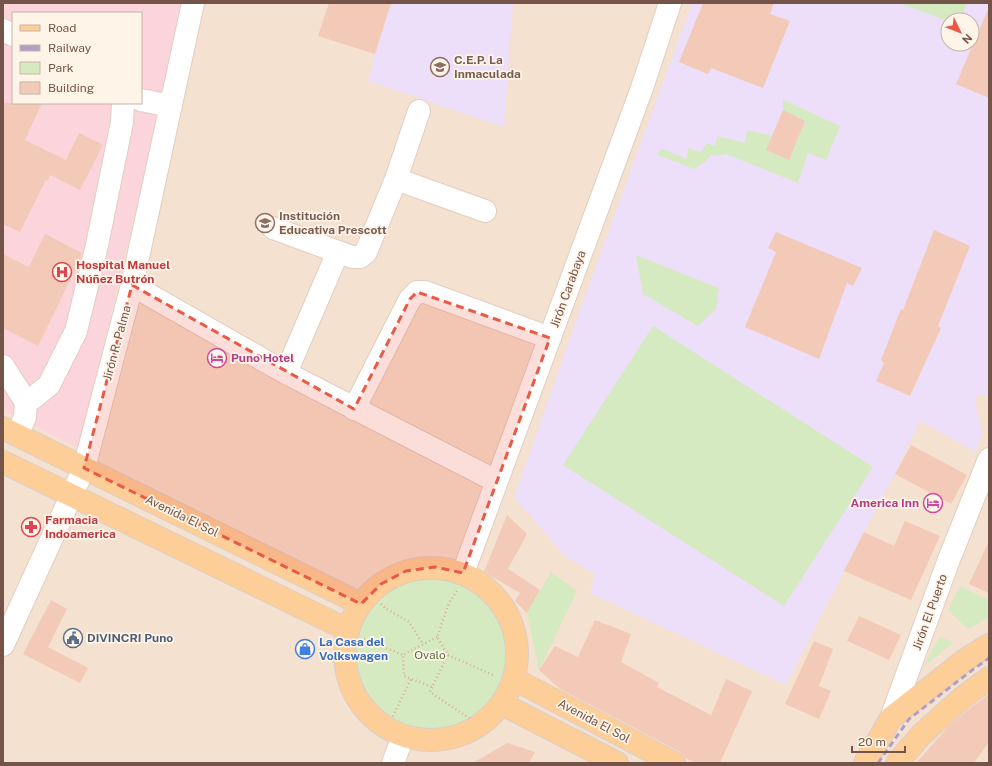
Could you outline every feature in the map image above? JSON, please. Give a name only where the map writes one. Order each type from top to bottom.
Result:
[{"type":"main road","name":"Avenida El Sol","points":[[10,431],[84,468],[369,601]]},
{"type":"main road","points":[[3,462],[352,633]]},
{"type":"main road","points":[[435,568],[462,579],[485,586],[503,605],[514,628],[518,654],[502,704],[483,723],[458,736],[430,741],[397,728],[380,724],[361,706],[349,682],[344,656],[352,633],[369,601],[381,584],[406,571],[435,568]]},
{"type":"main road","points":[[891,718],[965,660],[989,645]]},
{"type":"main road","points":[[897,763],[921,735],[962,698],[989,678]]},
{"type":"main road","name":"Avenida El Sol","points":[[509,680],[674,763]]},
{"type":"main road","points":[[502,704],[617,763]]},
{"type":"main road","name":"Jirón El Puerto","points":[[865,763],[891,718]]},
{"type":"street","name":"Jirón R. Palma","points":[[3,645],[84,468],[132,285],[193,3]]},
{"type":"street","name":"Jirón Carabaya","points":[[462,579],[496,481],[642,88],[670,3]]},
{"type":"street","points":[[3,30],[12,34]]},
{"type":"street","points":[[142,100],[171,106]]},
{"type":"street","points":[[26,402],[34,398],[49,384],[76,330],[122,122],[123,104]]},
{"type":"street","points":[[273,228],[352,257],[360,257],[366,252],[396,179],[419,111]]},
{"type":"street","points":[[396,179],[485,211]]},
{"type":"street","points":[[286,373],[338,252]]},
{"type":"street","points":[[132,285],[286,373],[496,481]]},
{"type":"street","points":[[354,409],[410,299],[418,292],[425,292],[550,338]]},
{"type":"street","points":[[3,367],[26,402],[24,417],[10,431]]},
{"type":"street","name":"Jirón El Puerto","points":[[891,718],[948,562],[989,459]]},
{"type":"street","points":[[393,763],[397,728]]},
{"type":"path","points":[[428,576],[462,579],[485,601],[502,625],[508,653],[509,680],[503,685],[489,706],[472,720],[455,728],[418,731],[405,727],[397,728],[370,703],[362,688],[354,663],[352,633],[366,612],[369,601],[390,588],[428,576]]},
{"type":"path","points":[[403,655],[436,637],[449,603],[462,579]]},
{"type":"path","points":[[369,601],[385,608],[409,622],[423,644]]},
{"type":"path","points":[[352,633],[403,655]]},
{"type":"path","points":[[436,637],[448,655],[509,680]]},
{"type":"path","points":[[403,655],[404,676],[432,687]]},
{"type":"path","points":[[448,655],[430,692],[472,720]]},
{"type":"path","points":[[397,728],[411,679]]},
{"type":"highlighted area","points":[[132,285],[354,409],[410,299],[417,292],[550,338],[463,573],[435,567],[406,571],[381,584],[361,604],[84,468]]},
{"type":"shaded area","points":[[3,3],[989,3],[989,763],[3,763]]},
{"type":"shaded area","name":"Hospital Manuel Núñez Butrón","points":[[3,3],[183,3],[154,133],[79,448],[3,410]]},
{"type":"shaded area","name":"C.E.P. La Inmaculada","points":[[391,3],[513,3],[504,127],[368,81]]},
{"type":"shaded area","points":[[692,3],[989,3],[989,394],[974,397],[982,433],[976,452],[920,421],[895,474],[786,685],[590,593],[595,574],[566,557],[514,497],[585,296]]},
{"type":"green space","points":[[899,3],[967,3],[964,12],[940,12],[940,18]]},
{"type":"green space","points":[[783,100],[840,126],[826,160],[808,153],[798,183],[726,154],[718,156],[711,155],[706,161],[694,169],[656,154],[663,149],[687,159],[688,148],[701,152],[707,143],[715,146],[718,136],[745,143],[747,130],[772,136],[766,150],[789,160],[805,121],[783,110]]},
{"type":"green space","points":[[636,255],[719,288],[716,309],[698,326],[643,294]]},
{"type":"green space","points":[[653,326],[873,467],[784,606],[563,465]]},
{"type":"green space","points":[[551,572],[577,591],[539,670],[527,613]]},
{"type":"green space","name":"Ovalo","points":[[431,578],[446,580],[467,587],[474,591],[490,606],[495,612],[502,626],[508,655],[506,670],[499,691],[495,698],[480,714],[474,719],[460,726],[431,732],[416,730],[395,723],[388,719],[372,704],[367,698],[360,684],[354,655],[356,640],[363,619],[367,612],[382,596],[388,591],[402,584]]},
{"type":"green space","points":[[960,586],[989,600],[989,617],[968,629],[948,610]]},
{"type":"green space","points":[[940,636],[953,643],[924,666]]},
{"type":"building","points":[[329,3],[391,3],[375,54],[318,36]]},
{"type":"building","points":[[703,3],[774,3],[770,14],[790,21],[763,88],[711,68],[708,74],[679,62]]},
{"type":"building","points":[[989,7],[989,98],[956,84],[970,52],[980,52],[980,28]]},
{"type":"building","points":[[3,103],[42,104],[25,140],[66,160],[79,133],[103,145],[80,190],[50,175],[48,181],[46,180],[20,232],[3,224]]},
{"type":"building","points":[[783,110],[805,121],[789,160],[766,150]]},
{"type":"building","points":[[934,230],[970,246],[938,326],[941,328],[910,396],[876,381],[884,363],[881,360],[901,309],[903,310]]},
{"type":"building","points":[[776,232],[862,268],[853,286],[847,283],[819,359],[745,327],[776,252],[768,248]]},
{"type":"building","points":[[45,234],[82,253],[38,346],[3,328],[3,254],[29,267]]},
{"type":"building","points":[[911,445],[967,475],[951,504],[895,474]]},
{"type":"building","points":[[507,515],[527,534],[508,569],[540,590],[527,613],[515,601],[520,593],[484,572]]},
{"type":"building","points":[[905,521],[940,536],[911,600],[844,571],[864,532],[894,546]]},
{"type":"building","points":[[989,541],[989,593],[969,584]]},
{"type":"building","points":[[51,600],[67,609],[48,647],[88,668],[80,683],[23,654]]},
{"type":"building","points":[[859,616],[901,635],[889,660],[847,641]]},
{"type":"building","points":[[595,620],[631,634],[621,662],[659,683],[657,687],[711,715],[726,679],[752,691],[720,763],[696,763],[685,758],[680,752],[560,689],[539,670],[555,646],[578,657]]},
{"type":"building","points":[[814,641],[833,649],[819,686],[831,691],[819,719],[785,704]]},
{"type":"building","points":[[989,694],[989,742],[974,763],[916,763],[948,727]]},
{"type":"building","points":[[507,743],[535,752],[529,763],[473,763]]},
{"type":"railway","points":[[878,763],[909,719],[989,658]]},
{"type":"place","name":"C.E.P. La Inmaculada","points":[[440,67]]},
{"type":"place","name":"Institución Educativa Prescott","points":[[265,223]]},
{"type":"place","name":"Hospital Manuel Núñez Butrón","points":[[62,272]]},
{"type":"place","name":"Puno Hotel","points":[[217,358]]},
{"type":"place","name":"America Inn","points":[[933,503]]},
{"type":"place","name":"Farmacia Indoamerica","points":[[31,527]]},
{"type":"place","name":"DIVINCRI Puno","points":[[73,638]]},
{"type":"place","name":"La Casa del Volkswagen","points":[[305,649]]}]
